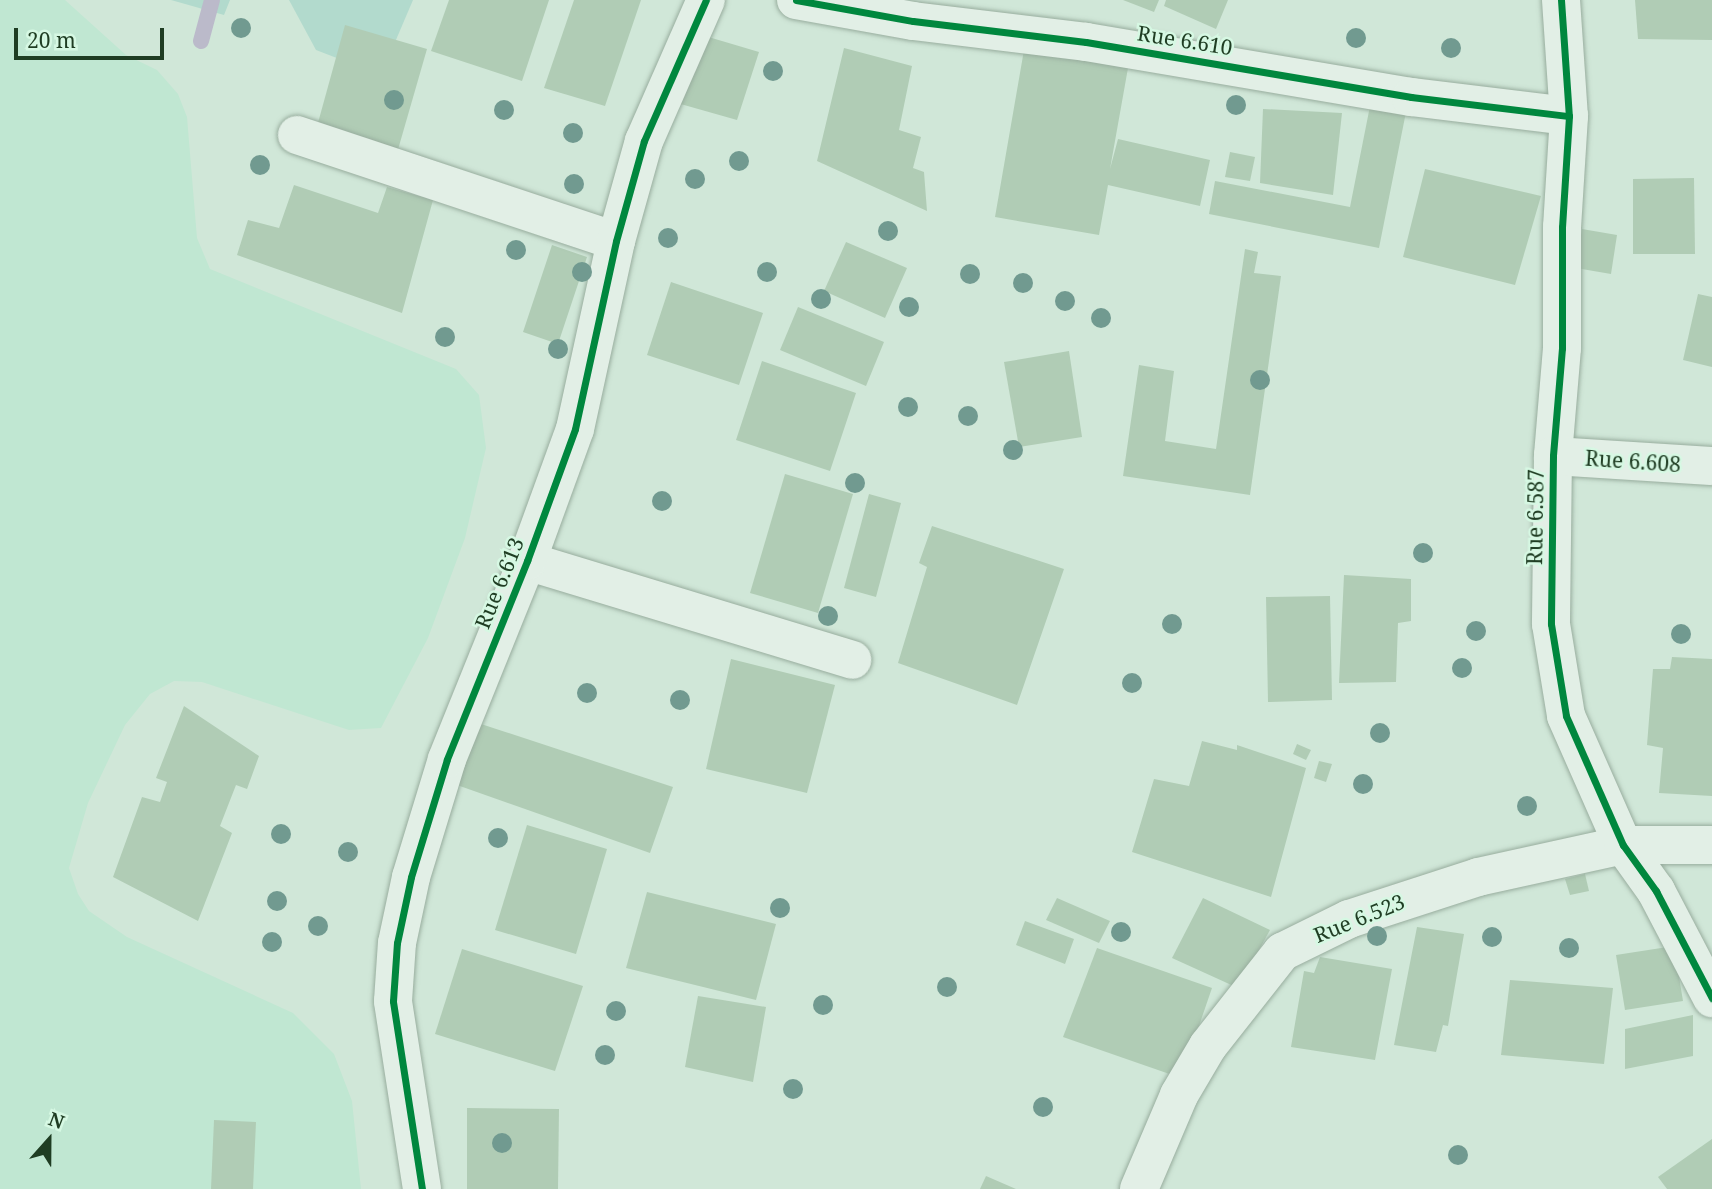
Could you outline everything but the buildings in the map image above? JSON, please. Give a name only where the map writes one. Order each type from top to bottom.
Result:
[{"type":"street","name":"Rue 6.613","points":[[422,1189],[393,1001],[397,943],[411,877],[447,759],[527,561],[575,429],[616,241],[644,141],[706,0]]},
{"type":"street","name":"Rue 6.610","points":[[796,0],[914,21],[1100,44],[1410,97],[1569,116]]},
{"type":"street","name":"Rue 6.587","points":[[1561,0],[1569,116],[1562,227],[1562,348],[1553,456],[1551,624],[1566,716],[1623,845],[1656,891],[1712,998]]},
{"type":"street","points":[[297,135],[616,241]]},
{"type":"street","name":"Rue 6.608","points":[[1553,456],[1712,466]]},
{"type":"street","points":[[527,561],[852,660]]},
{"type":"street","name":"Rue 6.523","points":[[1139,1189],[1179,1095],[1202,1055],[1282,952],[1349,919],[1414,896],[1534,863],[1623,845],[1712,845]]},
{"type":"green space","points":[[0,0],[65,0],[126,55],[157,70],[178,94],[187,117],[197,238],[210,269],[456,369],[479,395],[486,448],[465,538],[428,638],[381,728],[349,730],[202,682],[174,681],[150,694],[125,725],[88,803],[69,868],[78,894],[89,911],[127,937],[293,1013],[334,1054],[352,1101],[361,1189],[0,1189]]},
{"type":"shaded area","points":[[171,0],[230,0],[224,15]]},
{"type":"shaded area","points":[[289,0],[413,0],[381,75],[316,50]]},
{"type":"waterway","points":[[201,41],[212,0]]},
{"type":"cycle path","points":[[422,1189],[393,1001],[397,943],[411,877],[447,759],[527,561],[575,429],[616,241],[644,141],[706,0]]},
{"type":"cycle path","points":[[796,0],[913,21],[1086,42],[1411,97],[1569,116]]},
{"type":"cycle path","points":[[1561,0],[1569,116],[1562,227],[1562,348],[1553,456],[1551,624],[1566,716],[1623,845],[1656,891],[1712,998]]}]
